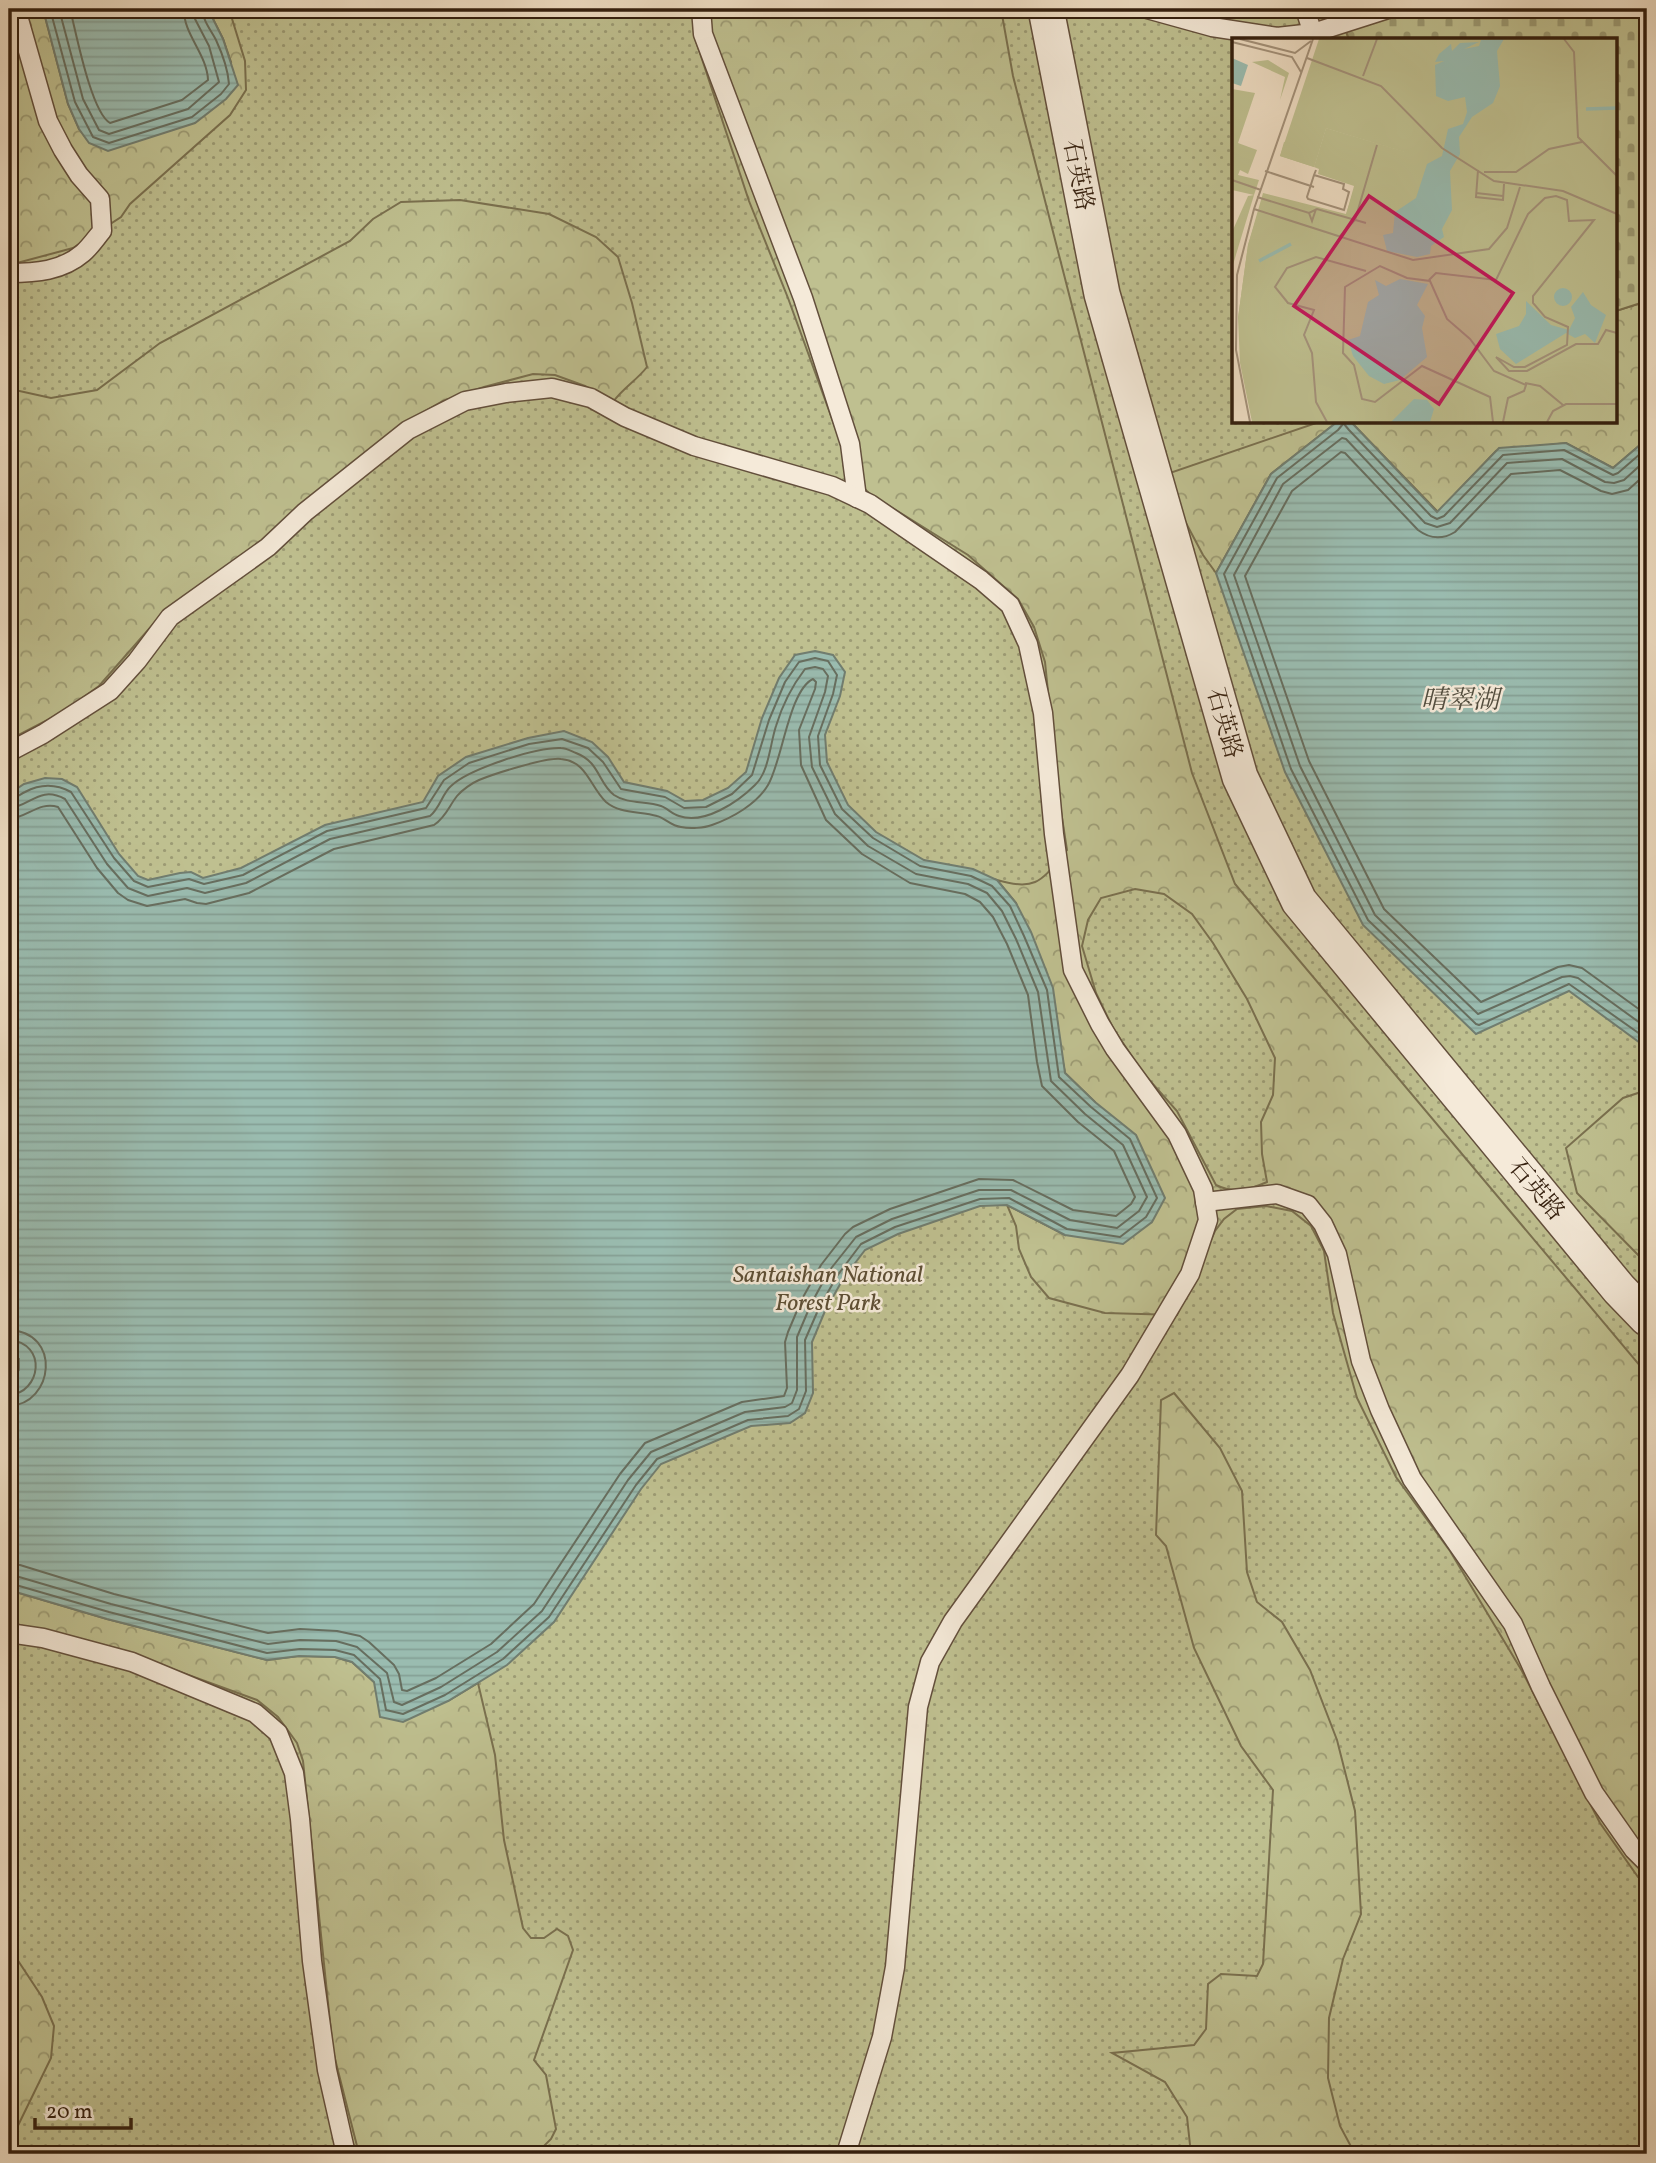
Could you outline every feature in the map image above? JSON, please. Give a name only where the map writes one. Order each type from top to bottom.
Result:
[{"type":"street","name":"石英路","points":[[1046,9],[1102,294],[1240,777],[1299,901],[1619,1289],[1647,1318]]},
{"type":"lane","points":[[9,273],[36,273],[61,267],[84,253],[102,231],[100,199],[68,159],[48,121],[16,9]]},
{"type":"lane","points":[[701,9],[703,34],[803,298],[850,444],[857,498]]},
{"type":"lane","points":[[1147,9],[1212,27],[1277,37],[1314,36],[1388,9]]},
{"type":"lane","points":[[1305,9],[1314,36]]},
{"type":"lane","points":[[9,752],[43,734],[110,691],[170,617],[268,547],[305,512],[408,430],[466,401],[506,393],[552,388],[591,398],[625,417],[694,446],[832,486],[870,504],[981,580],[1010,605],[1028,644],[1043,713],[1054,834],[1073,970],[1115,1049],[1177,1134],[1203,1189],[1208,1220],[1190,1274],[1130,1375],[953,1621],[930,1662],[918,1707],[895,1967],[882,2037],[846,2154]]},
{"type":"lane","points":[[1205,1202],[1277,1194],[1308,1205],[1323,1224],[1337,1254],[1361,1362],[1412,1479],[1513,1624],[1594,1793],[1634,1850],[1647,1863]]},
{"type":"lane","points":[[9,1633],[43,1638],[132,1662],[255,1713],[278,1733],[294,1773],[312,1961],[327,2070],[346,2154]]},
{"type":"green space","name":"Santaishan National Forest Park","points":[[9,9],[1339,9],[1348,38],[1232,38],[1232,424],[1618,424],[1618,310],[1647,301],[1647,2154],[9,2154]]},
{"type":"green space","points":[[9,9],[43,9],[68,104],[79,129],[231,62],[210,9],[229,9],[245,61],[246,90],[230,115],[130,204],[121,217],[73,248],[17,263],[9,262]]},
{"type":"green space","points":[[692,9],[1001,9],[1013,76],[1192,773],[1235,884],[1647,1374],[1647,1882],[1638,1877],[1600,1823],[1522,1671],[1450,1551],[1396,1477],[1357,1398],[1333,1313],[1324,1251],[1311,1226],[1292,1211],[1266,1206],[1237,1209],[1224,1219],[1215,1231],[1177,1315],[1105,1313],[1049,1298],[1031,1277],[1019,1249],[1016,1226],[1007,1205],[1065,1235],[1095,1102],[1065,1073],[1016,903],[997,880],[1021,885],[1038,881],[1067,850],[1058,792],[1045,662],[1034,627],[1018,599],[968,555],[870,494],[845,470],[843,449],[749,201],[695,38]],"holes":[[[1135,889],[1164,894],[1192,914],[1213,943],[1247,999],[1275,1058],[1273,1095],[1261,1122],[1262,1154],[1267,1182],[1254,1187],[1235,1190],[1216,1185],[1177,1111],[1143,1073],[1113,1028],[1096,993],[1082,946],[1088,920],[1101,898]]]},
{"type":"green space","points":[[1339,9],[1647,9],[1647,301],[1618,310],[1618,38],[1348,38]]},
{"type":"green space","points":[[460,200],[549,214],[596,237],[618,257],[647,367],[613,402],[585,386],[555,375],[533,374],[443,401],[408,421],[271,536],[155,622],[99,686],[63,712],[9,740],[9,391],[51,398],[97,390],[160,343],[350,241],[373,219],[401,202]]},
{"type":"green space","points":[[1647,301],[1647,439],[1613,468],[1566,443],[1496,451],[1438,512],[1353,424],[1618,424],[1618,310]]},
{"type":"green space","points":[[1313,424],[1334,424],[1271,474],[1216,573],[1203,555],[1161,476]]},
{"type":"green space","points":[[1647,1090],[1647,1264],[1577,1193],[1566,1148],[1623,1098]]},
{"type":"green space","points":[[1174,1393],[1220,1448],[1242,1491],[1247,1572],[1257,1602],[1282,1622],[1310,1670],[1337,1740],[1355,1811],[1361,1914],[1343,1959],[1329,2018],[1328,2078],[1340,2126],[1355,2154],[1191,2154],[1187,2117],[1165,2082],[1112,2053],[1194,2045],[1206,2029],[1208,1984],[1221,1974],[1257,1976],[1263,1964],[1273,1790],[1241,1746],[1194,1648],[1166,1546],[1156,1535],[1161,1400]]},
{"type":"green space","points":[[9,1590],[107,1619],[267,1660],[299,1656],[335,1657],[352,1662],[374,1682],[448,1701],[478,1683],[495,1755],[504,1840],[523,1928],[531,1938],[544,1938],[557,1929],[568,1936],[573,1950],[534,2060],[546,2075],[556,2129],[540,2150],[529,2149],[508,2154],[359,2154],[333,2051],[303,1761],[297,1743],[278,1717],[257,1700],[150,1661],[9,1622]]},
{"type":"green space","points":[[9,1947],[42,1997],[54,2026],[51,2058],[9,2144]]},
{"type":"water","points":[[43,9],[210,9],[238,85],[226,99],[195,123],[108,151],[89,143],[79,129],[68,104]]},
{"type":"water","name":"晴翠湖","points":[[1334,424],[1353,424],[1437,512],[1499,448],[1566,443],[1613,468],[1647,439],[1647,1048],[1569,991],[1476,1034],[1363,925],[1285,772],[1216,573],[1271,474]]},
{"type":"water","points":[[815,651],[833,655],[845,672],[840,696],[825,735],[827,762],[848,805],[876,832],[924,860],[973,869],[997,880],[1016,903],[1031,932],[1053,988],[1065,1073],[1095,1102],[1136,1135],[1165,1198],[1152,1222],[1123,1244],[1065,1235],[1007,1205],[980,1206],[898,1234],[865,1250],[843,1279],[812,1342],[813,1393],[805,1413],[790,1423],[751,1426],[661,1464],[641,1489],[554,1622],[507,1665],[448,1701],[403,1722],[380,1717],[374,1682],[352,1662],[335,1657],[299,1656],[267,1660],[107,1619],[9,1590],[9,1382],[19,1370],[19,1359],[9,1355],[9,794],[24,784],[45,778],[62,779],[77,787],[119,854],[138,876],[148,880],[191,872],[203,878],[241,868],[325,825],[423,802],[438,776],[466,757],[528,738],[564,731],[592,742],[608,757],[624,782],[667,791],[685,801],[703,800],[728,788],[746,772],[762,718],[779,678],[795,655]]}]
